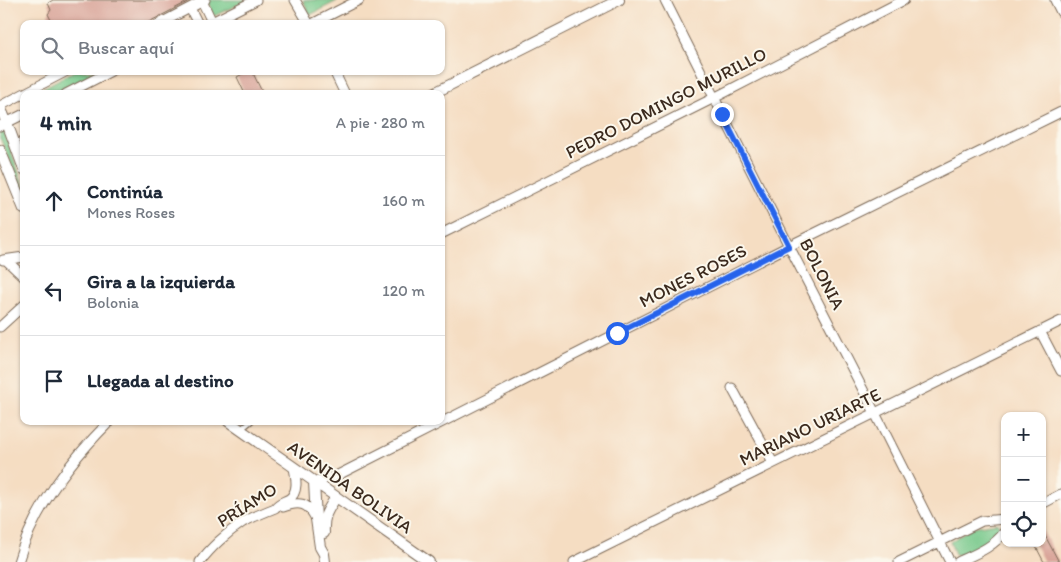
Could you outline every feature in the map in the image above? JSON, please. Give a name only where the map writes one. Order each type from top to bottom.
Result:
[{"type":"street","points":[[216,20],[256,0]]},
{"type":"street","points":[[295,0],[308,20]]},
{"type":"street","points":[[318,20],[359,0]]},
{"type":"street","points":[[440,90],[619,0]]},
{"type":"street","name":"BOLONIA","points":[[665,0],[789,246],[876,412],[950,562]]},
{"type":"street","name":"PEDRO DOMINGO MURILLO","points":[[445,232],[714,98],[904,0]]},
{"type":"street","points":[[1055,0],[1061,12]]},
{"type":"street","points":[[167,20],[203,1],[209,20]]},
{"type":"street","points":[[190,8],[196,20]]},
{"type":"street","points":[[32,90],[60,75]]},
{"type":"street","points":[[74,90],[104,75]]},
{"type":"street","points":[[336,75],[344,90]]},
{"type":"street","points":[[20,96],[0,107],[4,124],[20,160]]},
{"type":"street","name":"MONES ROSES","points":[[445,421],[789,246],[1061,112]]},
{"type":"street","points":[[4,124],[20,116]]},
{"type":"street","points":[[0,150],[20,199]]},
{"type":"street","points":[[3,260],[20,258]]},
{"type":"street","points":[[3,260],[20,274]]},
{"type":"street","points":[[0,326],[20,308]]},
{"type":"street","name":"MARIANO URIARTE","points":[[574,562],[1061,321]]},
{"type":"street","points":[[1040,331],[1061,372]]},
{"type":"street","points":[[732,388],[773,463]]},
{"type":"street","points":[[18,562],[36,516],[61,477],[78,455],[106,425]]},
{"type":"street","name":"AVENIDA BOLIVIA","points":[[233,425],[429,562]]},
{"type":"street","name":"MONES ROSES","points":[[314,482],[336,476],[436,425]]},
{"type":"street","name":"PRÍAMO","points":[[200,562],[230,532],[244,522],[275,508],[277,504],[290,498],[294,493],[296,482],[294,468]]},
{"type":"street","points":[[314,482],[316,519],[320,547],[324,558]]},
{"type":"street","points":[[1046,502],[1061,494]]},
{"type":"street","points":[[324,558],[326,546],[323,522],[336,497]]},
{"type":"street","points":[[275,508],[301,503],[309,508],[316,519]]},
{"type":"street","points":[[899,562],[982,521],[1001,519]]},
{"type":"street","points":[[958,562],[984,550],[1001,535]]},
{"type":"lane","points":[[240,430],[246,425]]},
{"type":"green space","points":[[248,0],[214,16],[207,1]]},
{"type":"green space","points":[[303,0],[339,0],[310,15]]},
{"type":"green space","points":[[67,75],[91,75],[60,90],[39,90]]},
{"type":"green space","points":[[0,129],[3,129],[20,176],[20,184],[0,138]]},
{"type":"green space","points":[[997,523],[999,529],[994,537],[962,555],[955,554],[950,542],[972,527]]},
{"type":"building","points":[[53,0],[191,0],[153,20],[51,20],[48,14],[51,10],[48,3]]},
{"type":"building","points":[[241,75],[254,75],[261,90],[243,90],[237,77]]},
{"type":"building","points":[[1046,538],[1059,562],[1044,562],[1036,547],[1046,547]]},
{"type":"route","points":[[617,333],[789,246],[722,114]]}]
